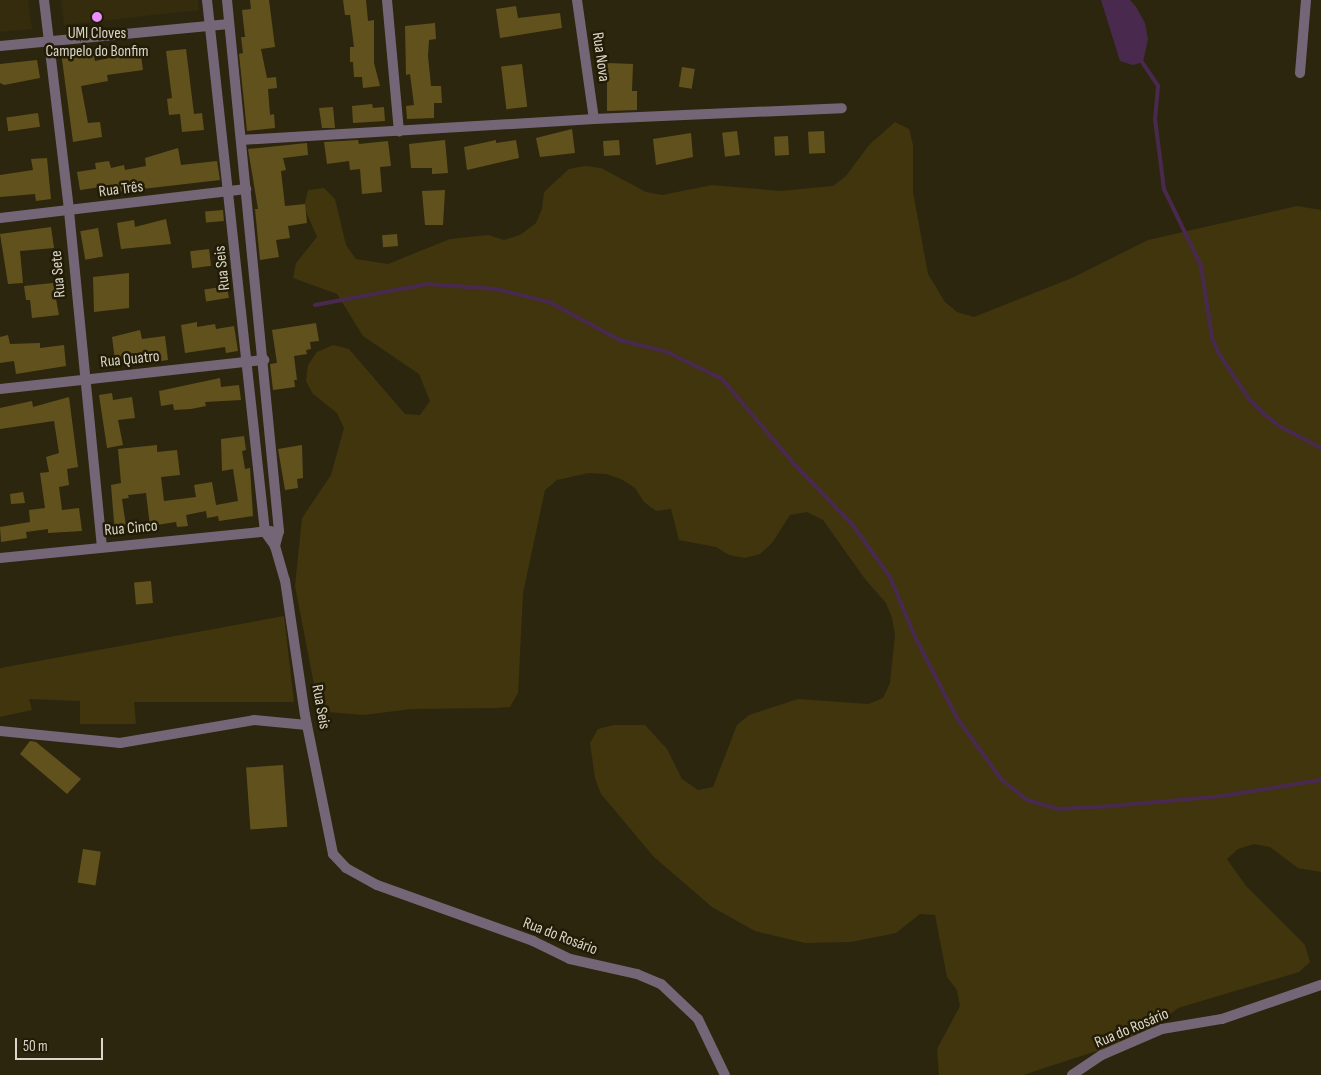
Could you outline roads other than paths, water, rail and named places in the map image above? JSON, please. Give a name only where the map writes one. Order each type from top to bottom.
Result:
[{"type":"street","name":"Rua Sete","points":[[44,0],[69,211],[84,381],[102,547]]},
{"type":"street","name":"Rua Seis","points":[[207,0],[249,362],[265,532]]},
{"type":"street","points":[[227,0],[264,360],[279,530],[275,546]]},
{"type":"street","points":[[387,0],[399,131]]},
{"type":"street","name":"Rua Nova","points":[[577,0],[594,119]]},
{"type":"street","points":[[1300,73],[1306,0]]},
{"type":"street","points":[[0,46],[229,24]]},
{"type":"street","points":[[241,140],[594,119],[842,108]]},
{"type":"street","name":"Rua Três","points":[[0,218],[246,189]]},
{"type":"street","name":"Rua Quatro","points":[[0,389],[264,360]]},
{"type":"street","name":"Rua Cinco","points":[[0,558],[279,530]]},
{"type":"street","points":[[265,532],[275,546]]},
{"type":"street","name":"Rua Seis","points":[[275,546],[291,617],[308,726],[322,788],[329,841],[333,854],[346,868]]},
{"type":"street","points":[[0,731],[120,743],[254,720],[308,726]]},
{"type":"street","name":"Rua do Rosário","points":[[346,868],[377,885],[533,941],[570,959],[637,974],[661,984],[698,1019],[725,1075]]},
{"type":"street","name":"Rua do Rosário","points":[[1072,1075],[1102,1055],[1162,1029],[1222,1019],[1321,985]]},
{"type":"waterway","points":[[1140,59],[1158,86],[1155,119],[1164,189],[1201,266],[1212,338],[1219,354],[1250,400],[1264,414],[1279,426],[1321,448]]},
{"type":"waterway","points":[[315,305],[428,284],[496,289],[549,302],[620,340],[667,352],[722,379],[794,464],[852,524],[890,577],[915,637],[957,718],[1001,779],[1027,800],[1059,809],[1113,806],[1222,796],[1321,780]]},
{"type":"place","name":"UMI Cloves Campelo do Bonfim","points":[[97,17]]}]
